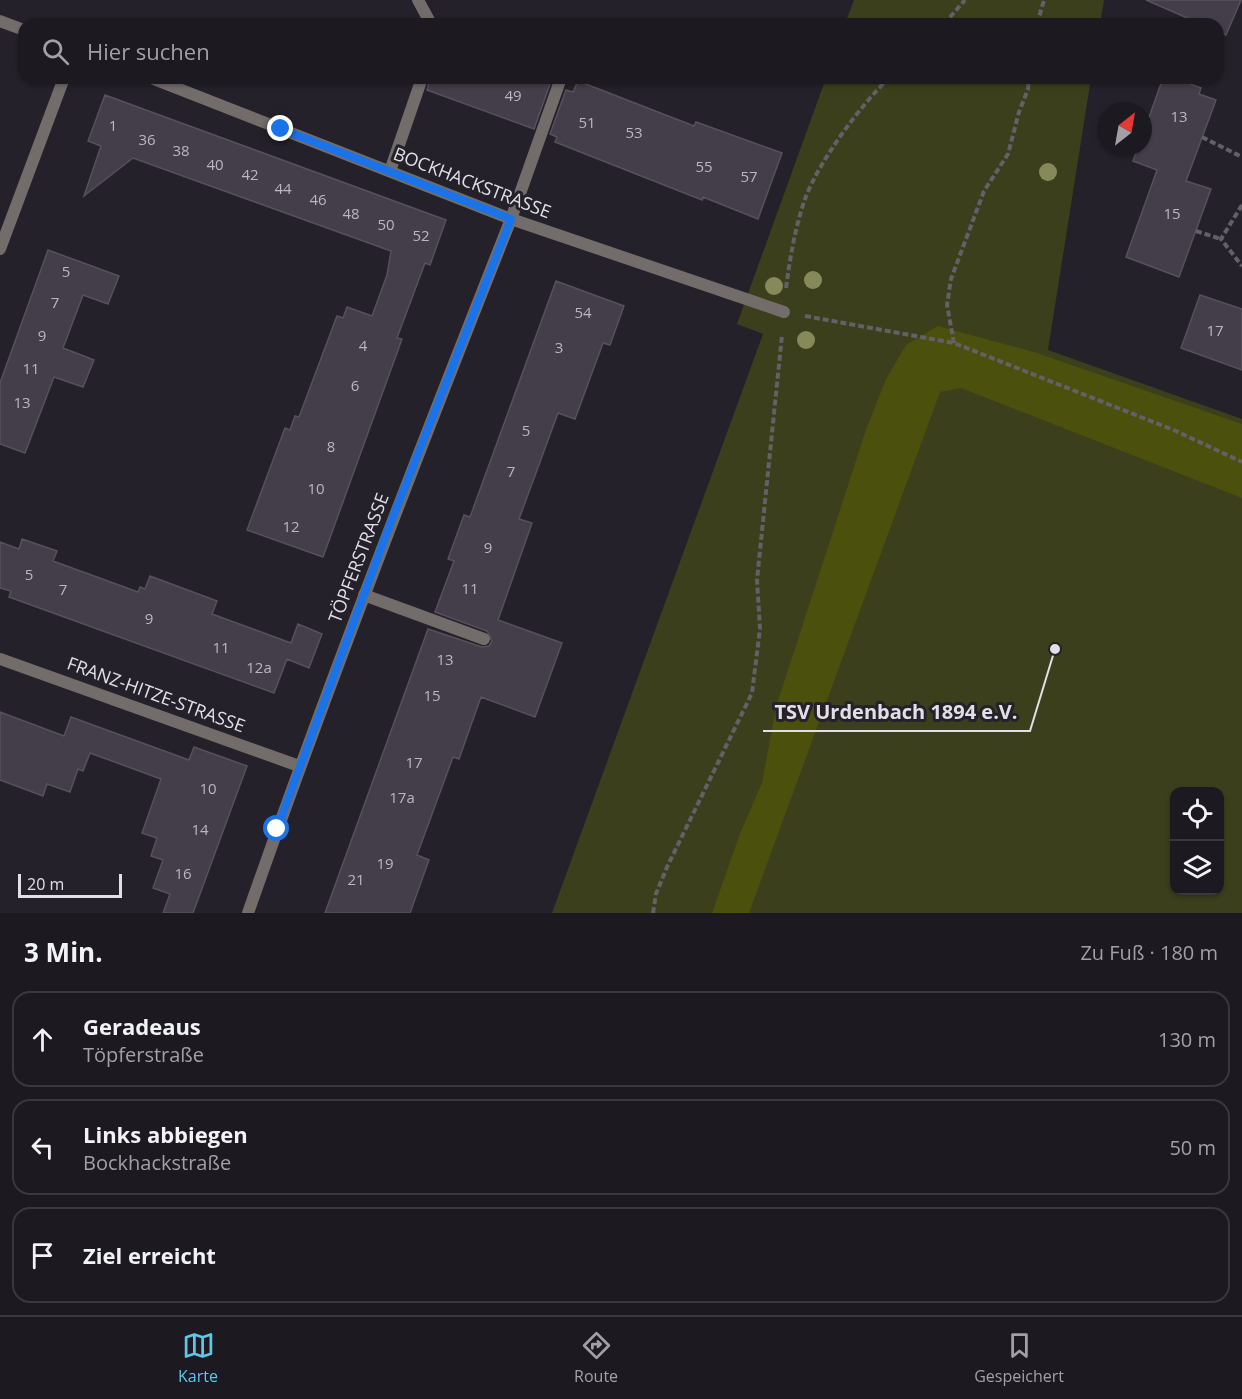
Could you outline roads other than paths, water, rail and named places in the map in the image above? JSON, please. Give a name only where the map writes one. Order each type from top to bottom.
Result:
[{"type":"street","points":[[418,0],[428,18]]},
{"type":"street","points":[[0,21],[18,28]]},
{"type":"street","points":[[0,249],[62,84]]},
{"type":"street","name":"BOCKHACKSTRASSE","points":[[166,84],[511,219],[784,312]]},
{"type":"street","points":[[390,171],[420,84]]},
{"type":"street","name":"TÖPFERSTRASSE","points":[[248,913],[299,766],[511,219],[559,84]]},
{"type":"street","points":[[364,595],[484,639]]},
{"type":"street","name":"FRANZ-HITZE-STRASSE","points":[[0,659],[299,766]]},
{"type":"place","name":"TSV Urdenbach 1894 e.V.","points":[[1055,649]]}]
